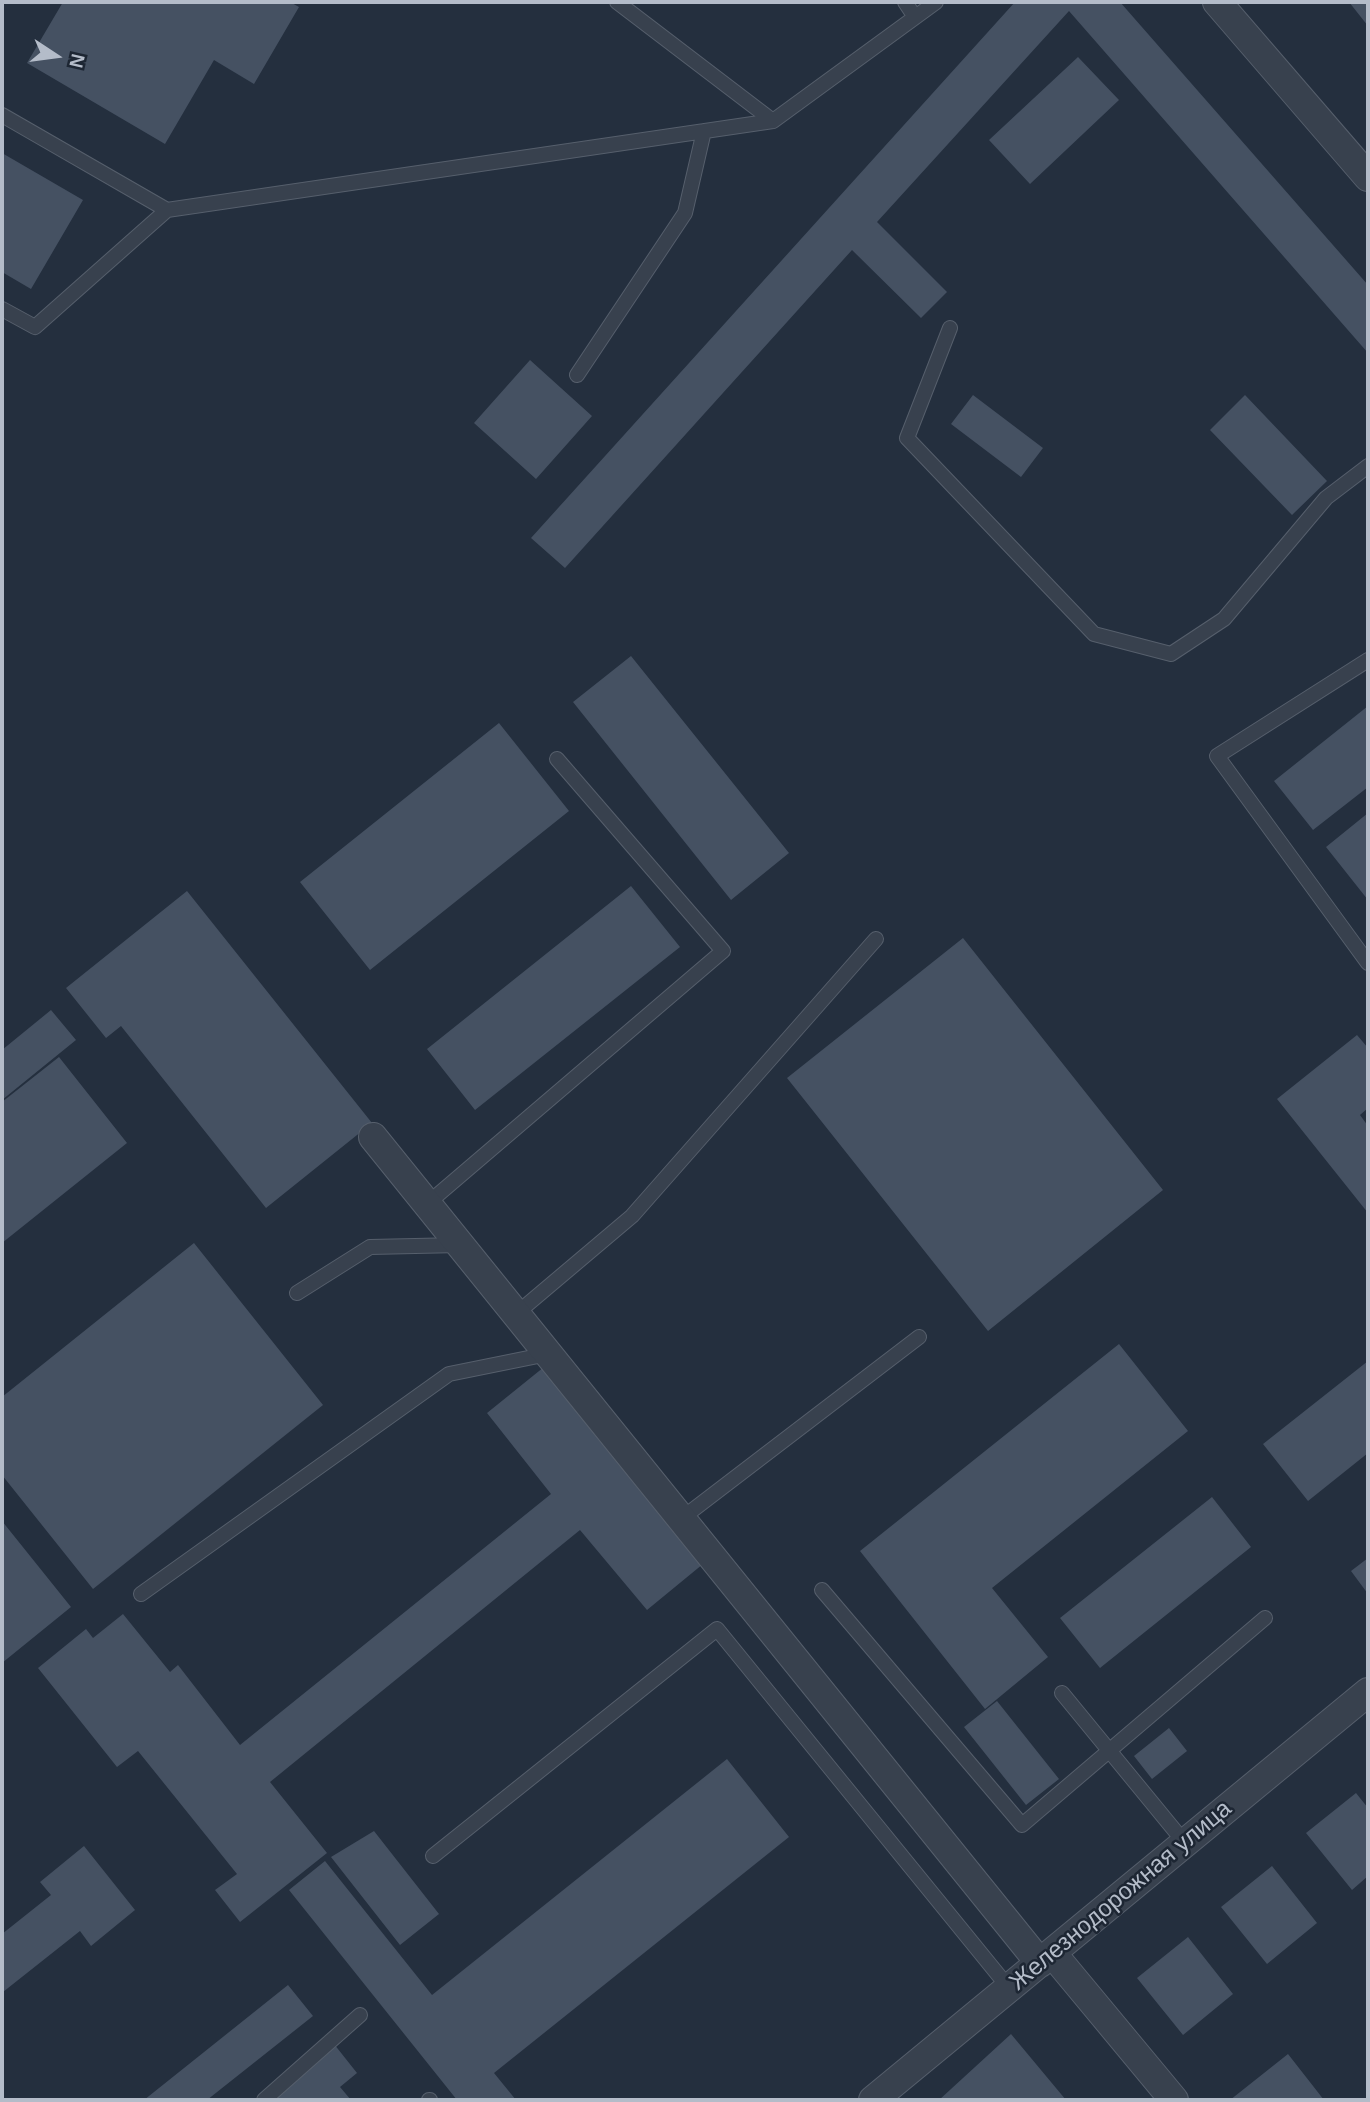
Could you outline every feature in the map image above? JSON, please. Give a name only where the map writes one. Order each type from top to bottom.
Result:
[{"type":"street","points":[[1217,2],[1368,177]]},
{"type":"street","points":[[373,1137],[681,1519],[1046,1958],[1174,2100]]},
{"type":"street","name":"Железнодорожная улица","points":[[873,2100],[1368,1692]]},
{"type":"lane","points":[[617,2],[774,121]]},
{"type":"lane","points":[[905,2],[915,17]]},
{"type":"lane","points":[[2,309],[36,327],[167,210],[774,121],[936,2]]},
{"type":"lane","points":[[2,115],[167,210]]},
{"type":"lane","points":[[577,375],[685,213],[704,131]]},
{"type":"lane","points":[[950,328],[907,438],[1094,634],[1171,654],[1224,619],[1326,498],[1368,466]]},
{"type":"lane","points":[[1368,660],[1217,756],[1368,963]]},
{"type":"lane","points":[[427,1204],[723,951],[557,759]]},
{"type":"lane","points":[[516,1314],[632,1216],[876,939]]},
{"type":"lane","points":[[298,1293],[370,1247],[460,1245]]},
{"type":"lane","points":[[681,1519],[919,1337]]},
{"type":"lane","points":[[141,1594],[449,1374],[548,1354]]},
{"type":"lane","points":[[822,1590],[1022,1825],[1265,1618]]},
{"type":"lane","points":[[433,1856],[716,1629],[1009,1988]]},
{"type":"lane","points":[[1062,1693],[1185,1843]]},
{"type":"lane","points":[[264,2100],[359,2015]]},
{"type":"building","points":[[63,2],[290,2],[299,7],[254,84],[214,60],[165,144],[27,63]]},
{"type":"building","points":[[1015,2],[1120,2],[1368,285],[1368,353],[1069,11],[877,222],[947,292],[921,318],[852,250],[565,568],[531,538]]},
{"type":"building","points":[[1349,2],[1368,2],[1368,26]]},
{"type":"building","points":[[1078,57],[1119,100],[1030,184],[989,140]]},
{"type":"building","points":[[2,153],[83,200],[31,289],[2,272]]},
{"type":"building","points":[[530,360],[592,416],[536,479],[474,423]]},
{"type":"building","points":[[973,395],[1043,448],[1021,477],[951,424]]},
{"type":"building","points":[[1245,395],[1327,481],[1292,515],[1210,430]]},
{"type":"building","points":[[631,656],[789,853],[731,900],[573,702]]},
{"type":"building","points":[[1368,706],[1368,787],[1313,830],[1274,781]]},
{"type":"building","points":[[499,723],[569,811],[370,970],[300,882]]},
{"type":"building","points":[[1368,813],[1368,900],[1326,847]]},
{"type":"building","points":[[631,886],[680,947],[475,1110],[427,1049]]},
{"type":"building","points":[[187,891],[372,1123],[266,1208],[121,1026],[106,1038],[66,988]]},
{"type":"building","points":[[963,938],[1163,1190],[988,1331],[787,1078]]},
{"type":"building","points":[[51,1010],[76,1040],[2,1100],[2,1050]]},
{"type":"building","points":[[1357,1035],[1368,1048],[1368,1108],[1360,1115],[1368,1126],[1368,1213],[1277,1099]]},
{"type":"building","points":[[59,1057],[127,1143],[2,1243],[2,1102]]},
{"type":"building","points":[[194,1243],[323,1405],[93,1589],[2,1475],[2,1397]]},
{"type":"building","points":[[1119,1344],[1188,1431],[992,1588],[1048,1657],[985,1709],[860,1551]]},
{"type":"building","points":[[1368,1361],[1368,1453],[1308,1501],[1263,1444]]},
{"type":"building","points":[[544,1367],[703,1564],[647,1610],[580,1530],[270,1782],[327,1853],[240,1922],[215,1890],[237,1874],[138,1751],[117,1767],[38,1668],[86,1629],[93,1638],[123,1614],[170,1672],[178,1665],[240,1745],[551,1494],[487,1413]]},
{"type":"building","points":[[1212,1497],[1251,1547],[1100,1668],[1060,1618]]},
{"type":"building","points":[[2,1521],[71,1607],[2,1663]]},
{"type":"building","points":[[1368,1558],[1368,1594],[1351,1571]]},
{"type":"building","points":[[997,1701],[1059,1779],[1026,1805],[964,1727]]},
{"type":"building","points":[[1169,1728],[1187,1751],[1152,1779],[1134,1756]]},
{"type":"building","points":[[727,1759],[789,1837],[494,2073],[516,2100],[457,2100],[289,1890],[325,1861],[432,1995]]},
{"type":"building","points":[[1356,1793],[1368,1808],[1368,1876],[1352,1890],[1306,1833]]},
{"type":"building","points":[[374,1831],[439,1914],[400,1945],[331,1857]]},
{"type":"building","points":[[84,1846],[135,1910],[91,1946],[80,1931],[3,1992],[2,1934],[51,1895],[40,1882]]},
{"type":"building","points":[[1272,1866],[1317,1923],[1267,1964],[1221,1907]]},
{"type":"building","points":[[1188,1937],[1233,1994],[1183,2035],[1137,1978]]},
{"type":"building","points":[[288,1985],[313,2016],[207,2100],[144,2100]]},
{"type":"building","points":[[1011,2034],[1066,2100],[939,2100]]},
{"type":"building","points":[[334,2044],[357,2073],[340,2087],[351,2100],[264,2100]]},
{"type":"building","points":[[1288,2054],[1324,2100],[1230,2100]]}]
